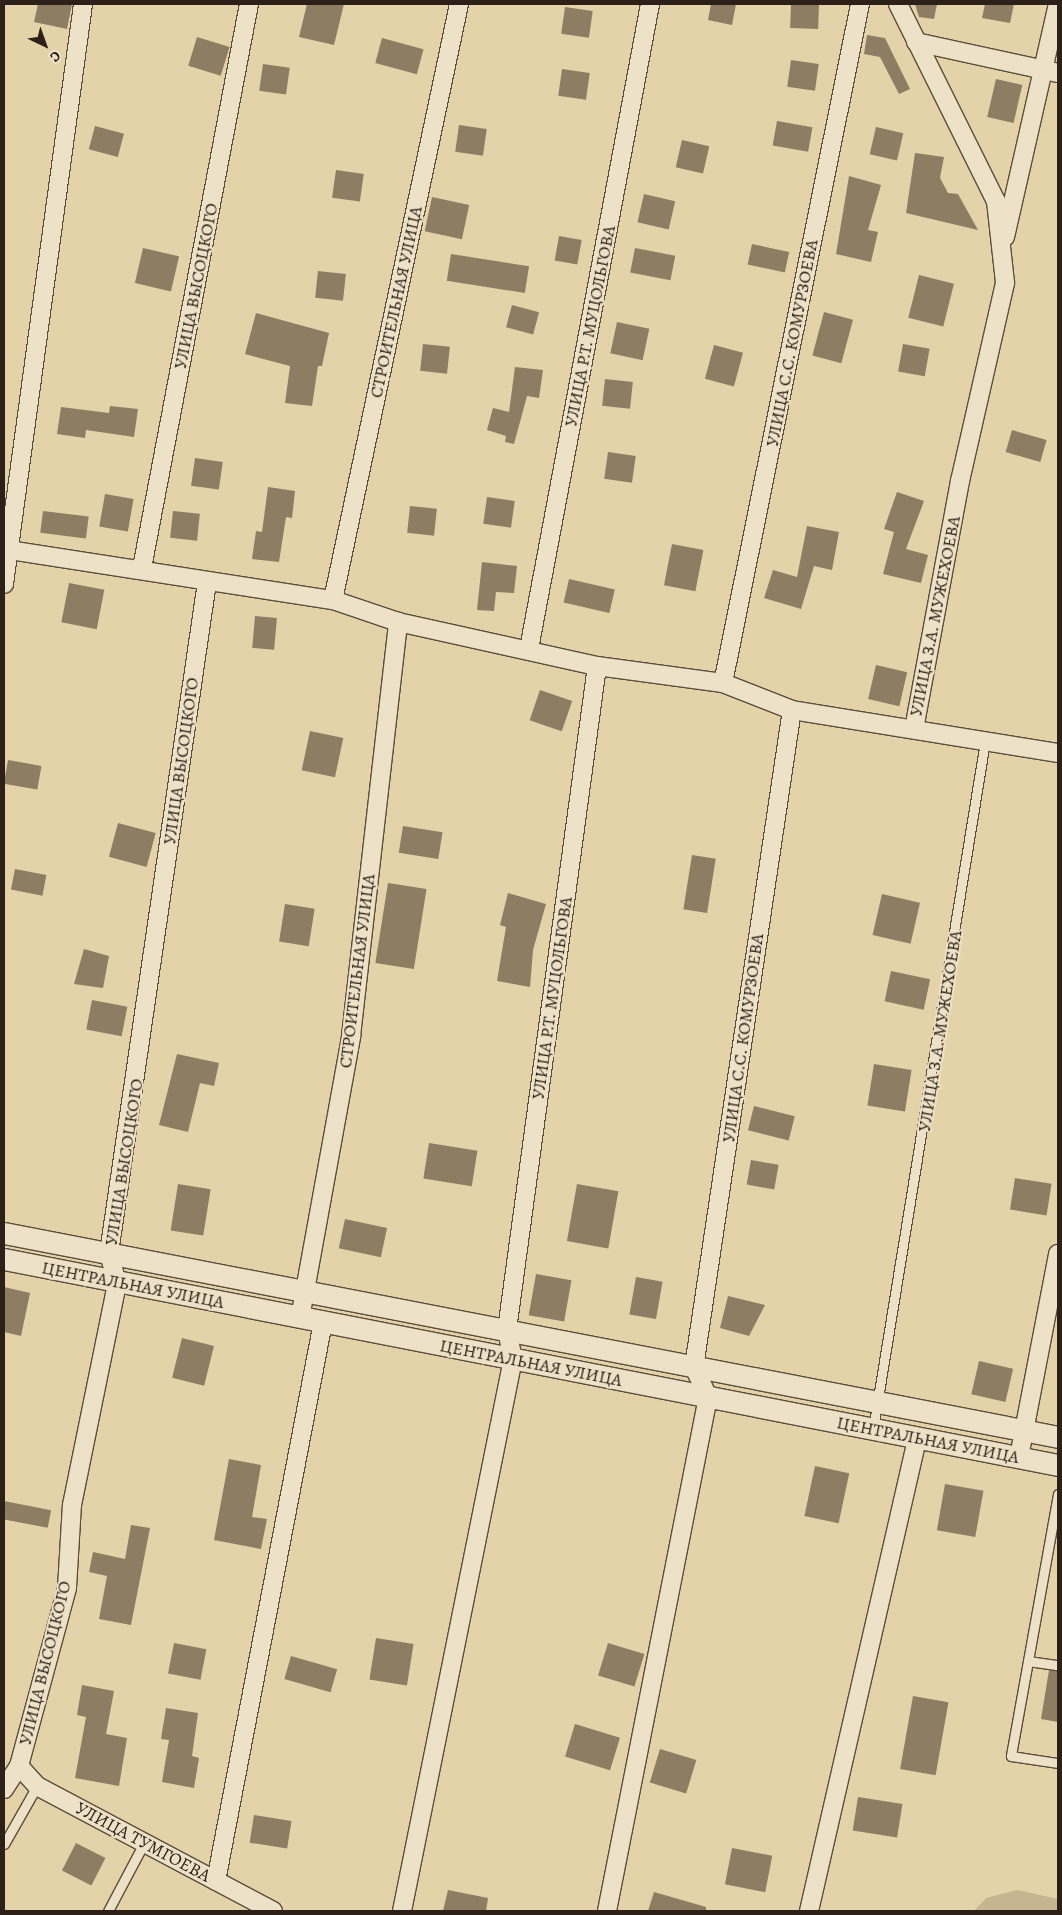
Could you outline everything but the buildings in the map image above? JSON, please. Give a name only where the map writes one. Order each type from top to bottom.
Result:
[{"type":"street","points":[[4,584],[83,4]]},
{"type":"street","name":"УЛИЦА ВЫСОЦКОГО","points":[[142,568],[249,4]]},
{"type":"street","name":"СТРОИТЕЛЬНАЯ УЛИЦА","points":[[333,600],[460,4]]},
{"type":"street","name":"УЛИЦА Р.Т. МУЦОЛЬГОВА","points":[[529,649],[650,4]]},
{"type":"street","name":"УЛИЦА С.С. КОМУРЗОЕВА","points":[[723,683],[860,4]]},
{"type":"street","name":"УЛИЦА З.А. МУЖЕХОЕВА","points":[[898,4],[996,201],[1004,245],[1005,283],[960,481],[914,728],[986,741]]},
{"type":"street","points":[[1004,245],[1051,72],[1058,4]]},
{"type":"street","points":[[916,42],[1051,72]]},
{"type":"street","points":[[9,550],[142,568],[207,582],[333,600],[398,622],[529,649],[597,666],[723,683],[792,710],[914,728]]},
{"type":"street","name":"УЛИЦА ВЫСОЦКОГО","points":[[4,1789],[67,1588],[72,1505],[117,1283],[110,1253],[207,582]]},
{"type":"street","name":"СТРОИТЕЛЬНАЯ УЛИЦА","points":[[300,1318],[351,1036],[398,622]]},
{"type":"street","name":"УЛИЦА Р.Т. МУЦОЛЬГОВА","points":[[513,1359],[507,1330],[597,666]]},
{"type":"street","name":"УЛИЦА С.С. КОМУРЗОЕВА","points":[[694,1366],[792,710]]},
{"type":"street","points":[[986,741],[1058,753]]},
{"type":"street","name":"ЦЕНТРАЛЬНАЯ УЛИЦА","points":[[4,1233],[1058,1437]]},
{"type":"street","points":[[1019,1457],[1058,1254]]},
{"type":"street","name":"ЦЕНТРАЛЬНАЯ УЛИЦА","points":[[4,1258],[117,1283],[1058,1465]]},
{"type":"street","points":[[216,1882],[323,1322]]},
{"type":"street","points":[[402,1911],[513,1359]]},
{"type":"street","points":[[607,1911],[708,1397],[694,1366]]},
{"type":"street","points":[[809,1911],[917,1438]]},
{"type":"street","name":"УЛИЦА ТУМГОЕВА","points":[[12,1765],[37,1786],[273,1911]]},
{"type":"lane","name":"УЛИЦА З.А. МУЖЕХОЕВА","points":[[873,1429],[986,741]]},
{"type":"lane","points":[[1058,1494],[1010,1756],[1058,1763]]},
{"type":"lane","points":[[1028,1661],[1058,1665]]},
{"type":"lane","points":[[4,1844],[37,1786]]},
{"type":"lane","points":[[108,1911],[144,1843]]},
{"type":"shaded area","points":[[1017,1890],[1058,1899],[1058,1911],[974,1911],[986,1898]]}]
